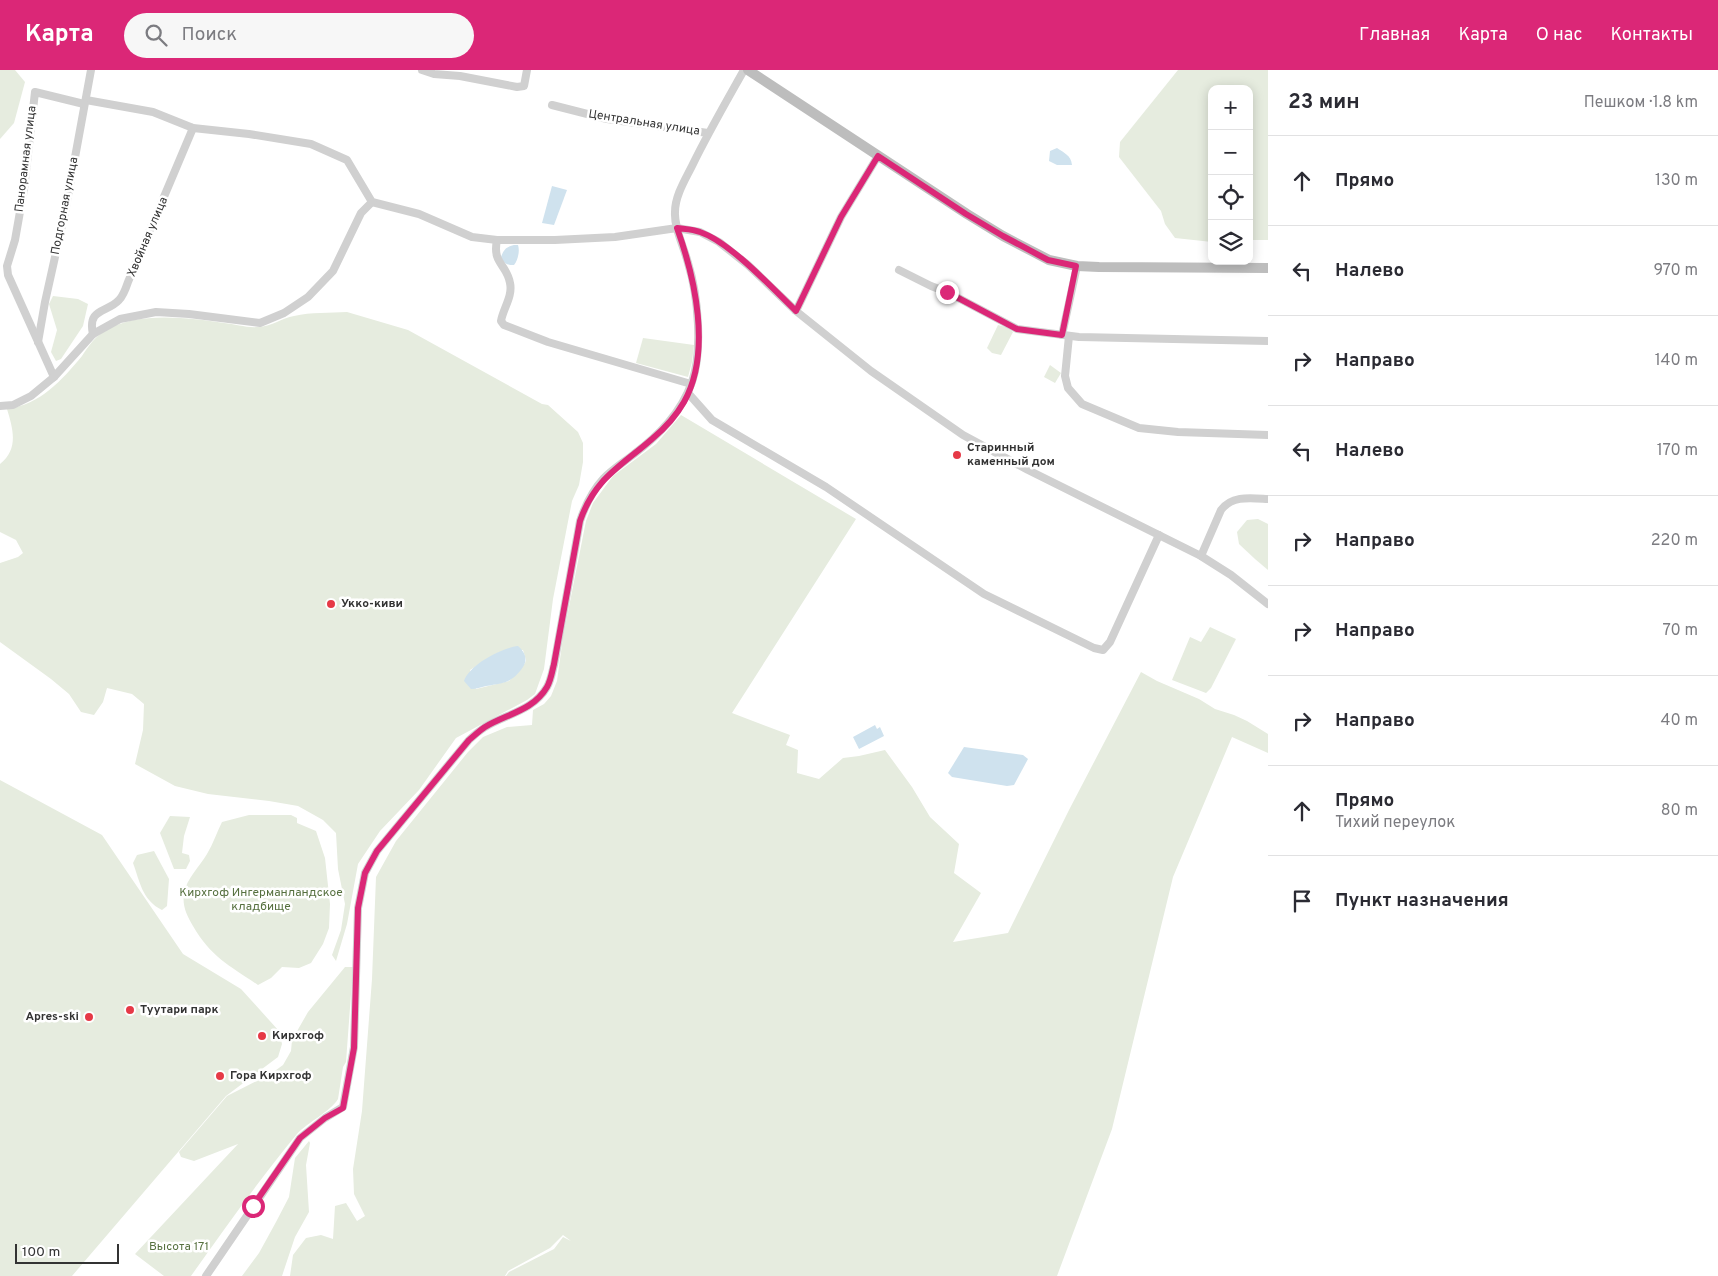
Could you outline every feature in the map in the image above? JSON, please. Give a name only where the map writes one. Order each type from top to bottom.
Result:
[{"type":"street","name":"Подгорная улица","points":[[38,342],[65,212],[91,70]]},
{"type":"street","points":[[422,70],[434,74],[460,76],[517,88],[524,86],[528,70]]},
{"type":"street","points":[[206,1276],[297,1142],[311,1128],[343,1108],[354,1048],[358,908],[365,873],[370,862],[385,840],[469,740],[485,727],[525,709],[548,686],[554,664],[580,521],[591,496],[604,478],[664,428],[676,415],[688,393],[696,365],[698,343],[696,306],[692,274],[677,228],[674,212],[679,191],[708,133],[746,70],[966,214],[1048,260],[1076,266],[1268,268]]},
{"type":"street","name":"Панорамная улица","points":[[38,342],[8,276],[7,266],[15,240],[24,189],[35,92],[85,102]]},
{"type":"street","points":[[85,102],[153,112],[194,128],[249,134],[311,144],[347,160],[372,202],[419,214],[472,237],[497,240],[555,240],[615,236],[677,228],[700,232],[719,242],[748,265],[796,311],[871,371],[963,435],[1201,556],[1231,575],[1268,604]]},
{"type":"street","name":"Центральная улица","points":[[552,105],[607,119],[708,133]]},
{"type":"street","name":"Хвойная улица","points":[[93,334],[93,318],[100,310],[120,299],[194,128]]},
{"type":"street","points":[[796,311],[841,217],[878,156]]},
{"type":"street","points":[[0,406],[13,406],[31,396],[54,377],[93,334],[120,319],[156,312],[260,323],[268,321],[308,297],[333,270],[361,213],[372,202]]},
{"type":"street","points":[[497,240],[495,249],[497,258],[510,284],[510,292],[501,321],[504,324],[548,342],[691,384]]},
{"type":"street","points":[[1076,266],[1065,336],[1066,376],[1068,388],[1082,404],[1139,428],[1178,432],[1268,434]]},
{"type":"street","points":[[900,270],[930,286],[947,292],[1017,329],[1065,336],[1268,341]]},
{"type":"street","points":[[38,342],[54,377]]},
{"type":"street","points":[[688,393],[712,420],[826,487],[984,594],[1094,648],[1103,650],[1110,642],[1159,535]]},
{"type":"street","points":[[1201,556],[1221,510],[1226,504],[1247,498],[1268,499]]},
{"type":"green space","points":[[0,70],[15,70],[25,82],[14,123],[0,139]]},
{"type":"green space","points":[[1178,70],[1268,70],[1268,240],[1253,240],[1253,85],[1208,85],[1208,242],[1175,238],[1165,224],[1161,211],[1119,157],[1120,142]]},
{"type":"green space","points":[[53,296],[78,299],[88,304],[83,326],[61,359],[56,361],[51,352],[57,330],[49,304]]},
{"type":"green space","points":[[347,312],[408,330],[542,404],[548,405],[578,432],[583,443],[583,462],[579,485],[572,501],[553,599],[544,669],[535,694],[456,738],[419,790],[380,831],[358,864],[347,924],[336,961],[332,955],[341,930],[345,904],[338,869],[336,833],[323,820],[298,806],[208,794],[175,786],[135,764],[143,730],[144,704],[132,694],[107,688],[103,702],[94,715],[81,712],[69,694],[0,642],[0,563],[18,557],[23,553],[16,540],[0,532],[0,464],[10,452],[13,438],[7,409],[40,397],[66,374],[98,336],[118,325],[147,318],[179,318],[258,327],[267,326],[300,315]],"holes":[[[523,650],[526,660],[509,681],[476,689],[470,670],[497,653]]]},
{"type":"green space","points":[[998,325],[1006,327],[1013,332],[1001,355],[992,353],[987,348]]},
{"type":"green space","points":[[643,338],[694,345],[688,377],[636,363]]},
{"type":"green space","points":[[1050,365],[1061,373],[1055,383],[1044,377]]},
{"type":"green space","points":[[681,415],[856,519],[732,713],[790,735],[786,745],[798,750],[797,773],[819,779],[843,758],[885,750],[912,787],[930,817],[959,844],[954,873],[981,893],[953,942],[1008,933],[1141,672],[1199,699],[1215,709],[1247,721],[1268,734],[1268,753],[1232,737],[1173,877],[1112,1129],[1057,1276],[506,1276],[509,1272],[554,1249],[563,1237],[571,1241],[563,1235],[550,1248],[508,1271],[505,1276],[290,1276],[293,1255],[306,1238],[321,1235],[333,1239],[335,1206],[346,1203],[357,1221],[365,1216],[354,1194],[353,1169],[362,1111],[372,979],[376,877],[396,841],[468,752],[483,737],[507,727],[532,725],[533,710],[544,704],[551,696],[557,681],[563,637],[586,521],[593,503],[613,476],[656,444]]},
{"type":"green space","points":[[1258,519],[1268,524],[1268,570],[1239,544],[1237,532],[1247,520]]},
{"type":"green space","points":[[1210,627],[1236,639],[1211,688],[1206,693],[1172,680],[1190,637],[1201,642]]},
{"type":"green space","name":"Туутари парк","points":[[0,780],[102,835],[183,954],[241,989],[279,1031],[282,1044],[278,1057],[226,1096],[72,1276],[0,1276]]},
{"type":"green space","name":"Кирхгоф Ингерманландское кладбище","points":[[249,815],[291,815],[297,818],[297,823],[316,831],[325,858],[330,904],[329,928],[323,944],[311,963],[299,968],[282,967],[271,978],[258,985],[222,960],[207,946],[191,922],[184,903],[187,883],[207,854],[222,822]]},
{"type":"green space","points":[[170,816],[190,817],[184,836],[182,853],[189,855],[190,861],[186,869],[174,869],[160,833]]},
{"type":"green space","points":[[154,851],[169,879],[167,906],[162,910],[155,906],[146,896],[133,863],[137,855]]},
{"type":"green space","name":"Высота 171","points":[[345,967],[353,967],[346,1062],[343,1067],[338,1099],[330,1108],[297,1134],[229,1222],[191,1276],[164,1276],[135,1254],[238,1144],[194,1161],[181,1157],[179,1152],[227,1096],[272,1073],[283,1065],[291,1051],[292,1040],[308,1012]]},
{"type":"green space","points":[[309,1141],[306,1165],[309,1212],[295,1237],[282,1276],[242,1276],[259,1253],[289,1197],[295,1158]]},
{"type":"water","points":[[1057,148],[1069,157],[1072,165],[1057,165],[1049,161],[1050,151]]},
{"type":"water","points":[[552,186],[567,190],[554,225],[542,223]]},
{"type":"water","points":[[514,245],[518,245],[518,258],[514,265],[505,263],[501,257],[503,252]]},
{"type":"water","points":[[518,646],[524,653],[525,661],[523,667],[511,679],[503,683],[471,689],[464,681],[473,669],[487,658],[495,653]]},
{"type":"water","points":[[875,725],[877,729],[880,727],[884,736],[859,749],[853,737]]},
{"type":"water","points":[[964,747],[1023,755],[1028,759],[1014,785],[1007,786],[952,777],[948,773]]},
{"type":"place","name":"Старинный каменный дом","points":[[957,455]]},
{"type":"place","name":"Укко-киви","points":[[331,604]]},
{"type":"place","name":"Туутари парк","points":[[130,1010]]},
{"type":"place","name":"Apres-ski","points":[[89,1017]]},
{"type":"place","name":"Кирхгоф","points":[[262,1036]]},
{"type":"place","name":"Гора Кирхгоф","points":[[220,1076]]},
{"type":"route","points":[[253,1206],[300,1138],[325,1118],[343,1108],[354,1048],[358,908],[365,873],[370,862],[385,840],[424,796],[469,740],[485,727],[525,709],[548,686],[554,664],[580,521],[591,496],[604,478],[664,428],[676,415],[688,393],[696,365],[698,343],[696,306],[692,274],[677,228],[700,232],[719,242],[748,265],[796,311],[841,217],[878,156],[1003,236],[1048,260],[1076,266],[1062,335],[1017,329],[947,292]]}]
